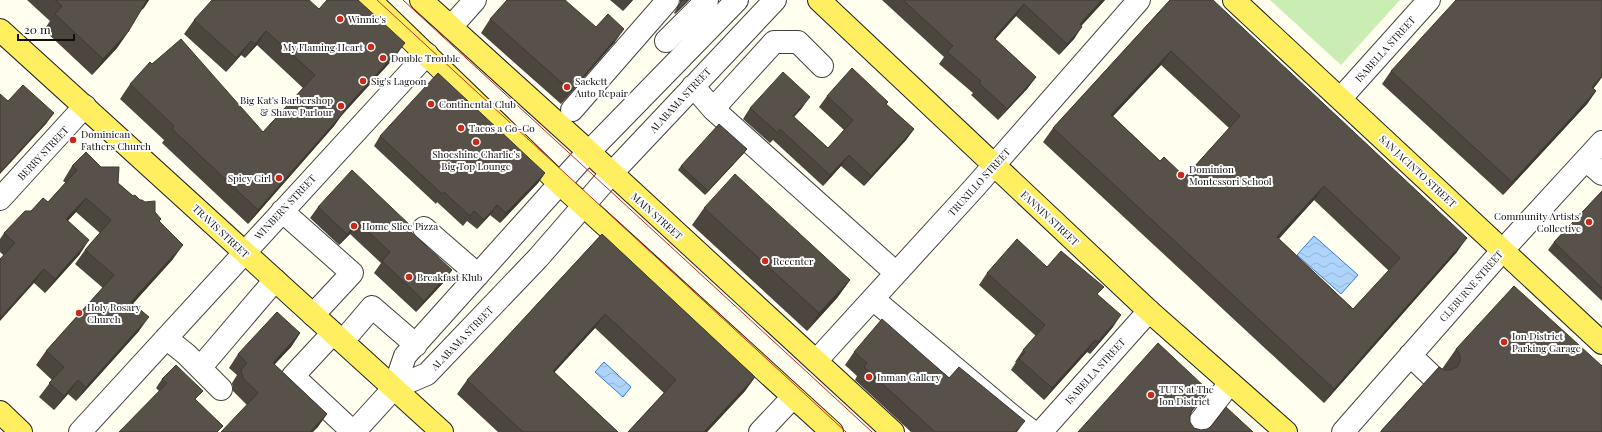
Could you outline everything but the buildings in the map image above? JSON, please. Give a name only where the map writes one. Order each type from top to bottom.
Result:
[{"type":"main road","points":[[370,0],[560,184],[832,432]]},
{"type":"main road","name":"MAIN STREET","points":[[421,0],[589,152],[611,174],[893,432]]},
{"type":"main road","name":"FANNIN STREET","points":[[819,0],[1149,311],[1286,432]]},
{"type":"main road","name":"SAN JACINTO STREET","points":[[1234,0],[1341,98],[1502,251],[1602,343]]},
{"type":"main road","name":"TRAVIS STREET","points":[[0,30],[442,432]]},
{"type":"main road","points":[[0,412],[21,432]]},
{"type":"street","points":[[451,27],[475,0]]},
{"type":"street","points":[[572,110],[668,0]]},
{"type":"street","points":[[666,41],[707,0]]},
{"type":"street","points":[[416,345],[372,307],[293,376],[353,432],[394,388],[405,356],[416,345],[589,152],[737,0]]},
{"type":"street","name":"ALABAMA STREET","points":[[394,388],[427,374],[538,258],[611,174],[775,0]]},
{"type":"street","name":"TRUXILLO STREET","points":[[816,361],[994,165],[1139,0]]},
{"type":"street","name":"ISABELLA STREET","points":[[1341,98],[1429,0]]},
{"type":"street","points":[[647,25],[683,56]]},
{"type":"street","points":[[713,109],[774,42],[798,42],[822,66]]},
{"type":"street","name":"WINBERN STREET","points":[[80,432],[426,54]]},
{"type":"street","points":[[693,86],[713,109],[896,273]]},
{"type":"street","name":"BERRY STREET","points":[[0,199],[85,106]]},
{"type":"street","name":"CLEBURNE STREET","points":[[1343,432],[1502,251],[1602,142]]},
{"type":"street","points":[[1586,160],[1602,174]]},
{"type":"street","points":[[282,211],[352,273],[313,315]]},
{"type":"street","points":[[424,228],[478,275]]},
{"type":"street","points":[[200,368],[275,280]]},
{"type":"street","points":[[873,299],[1016,420],[1033,432]]},
{"type":"street","name":"ISABELLA STREET","points":[[1041,432],[1149,311]]},
{"type":"street","points":[[166,338],[186,354],[221,389]]},
{"type":"street","points":[[1410,355],[1434,378]]},
{"type":"street","points":[[1192,432],[1230,382]]},
{"type":"street","points":[[760,432],[793,397]]},
{"type":"green space","points":[[1270,0],[1400,0],[1341,65]]},
{"type":"water","points":[[1314,236],[1358,275],[1341,294],[1297,255]]},
{"type":"water","points":[[604,362],[631,387],[623,397],[595,372]]},
{"type":"tram line","points":[[377,0],[846,432]]},
{"type":"tram line","points":[[403,0],[872,432]]},
{"type":"place","name":"Winnie's","points":[[340,19]]},
{"type":"place","name":"My Flaming Heart","points":[[371,47]]},
{"type":"place","name":"Double Trouble","points":[[383,58]]},
{"type":"place","name":"Sig's Lagoon","points":[[363,81]]},
{"type":"place","name":"Sackett Auto Repair","points":[[567,87]]},
{"type":"place","name":"Continental Club","points":[[431,104]]},
{"type":"place","name":"Big Kat's Barbershop & Shave Parlour","points":[[341,106]]},
{"type":"place","name":"Tacos a Go-Go","points":[[461,128]]},
{"type":"place","name":"Dominican Fathers Church","points":[[73,140]]},
{"type":"place","name":"Shoeshine Charlie's Big Top Lounge","points":[[476,142]]},
{"type":"place","name":"Dominion Montessori School","points":[[1181,175]]},
{"type":"place","name":"Spicy Girl","points":[[279,178]]},
{"type":"place","name":"Community Artists' Collective","points":[[1589,222]]},
{"type":"place","name":"Home Slice Pizza","points":[[354,226]]},
{"type":"place","name":"Recenter","points":[[765,261]]},
{"type":"place","name":"Breakfast Klub","points":[[409,277]]},
{"type":"place","name":"Holy Rosary Church","points":[[79,313]]},
{"type":"place","name":"Ion District Parking Garage","points":[[1504,342]]},
{"type":"place","name":"Inman Gallery","points":[[869,377]]},
{"type":"place","name":"TUTS at The Ion District","points":[[1151,395]]}]
